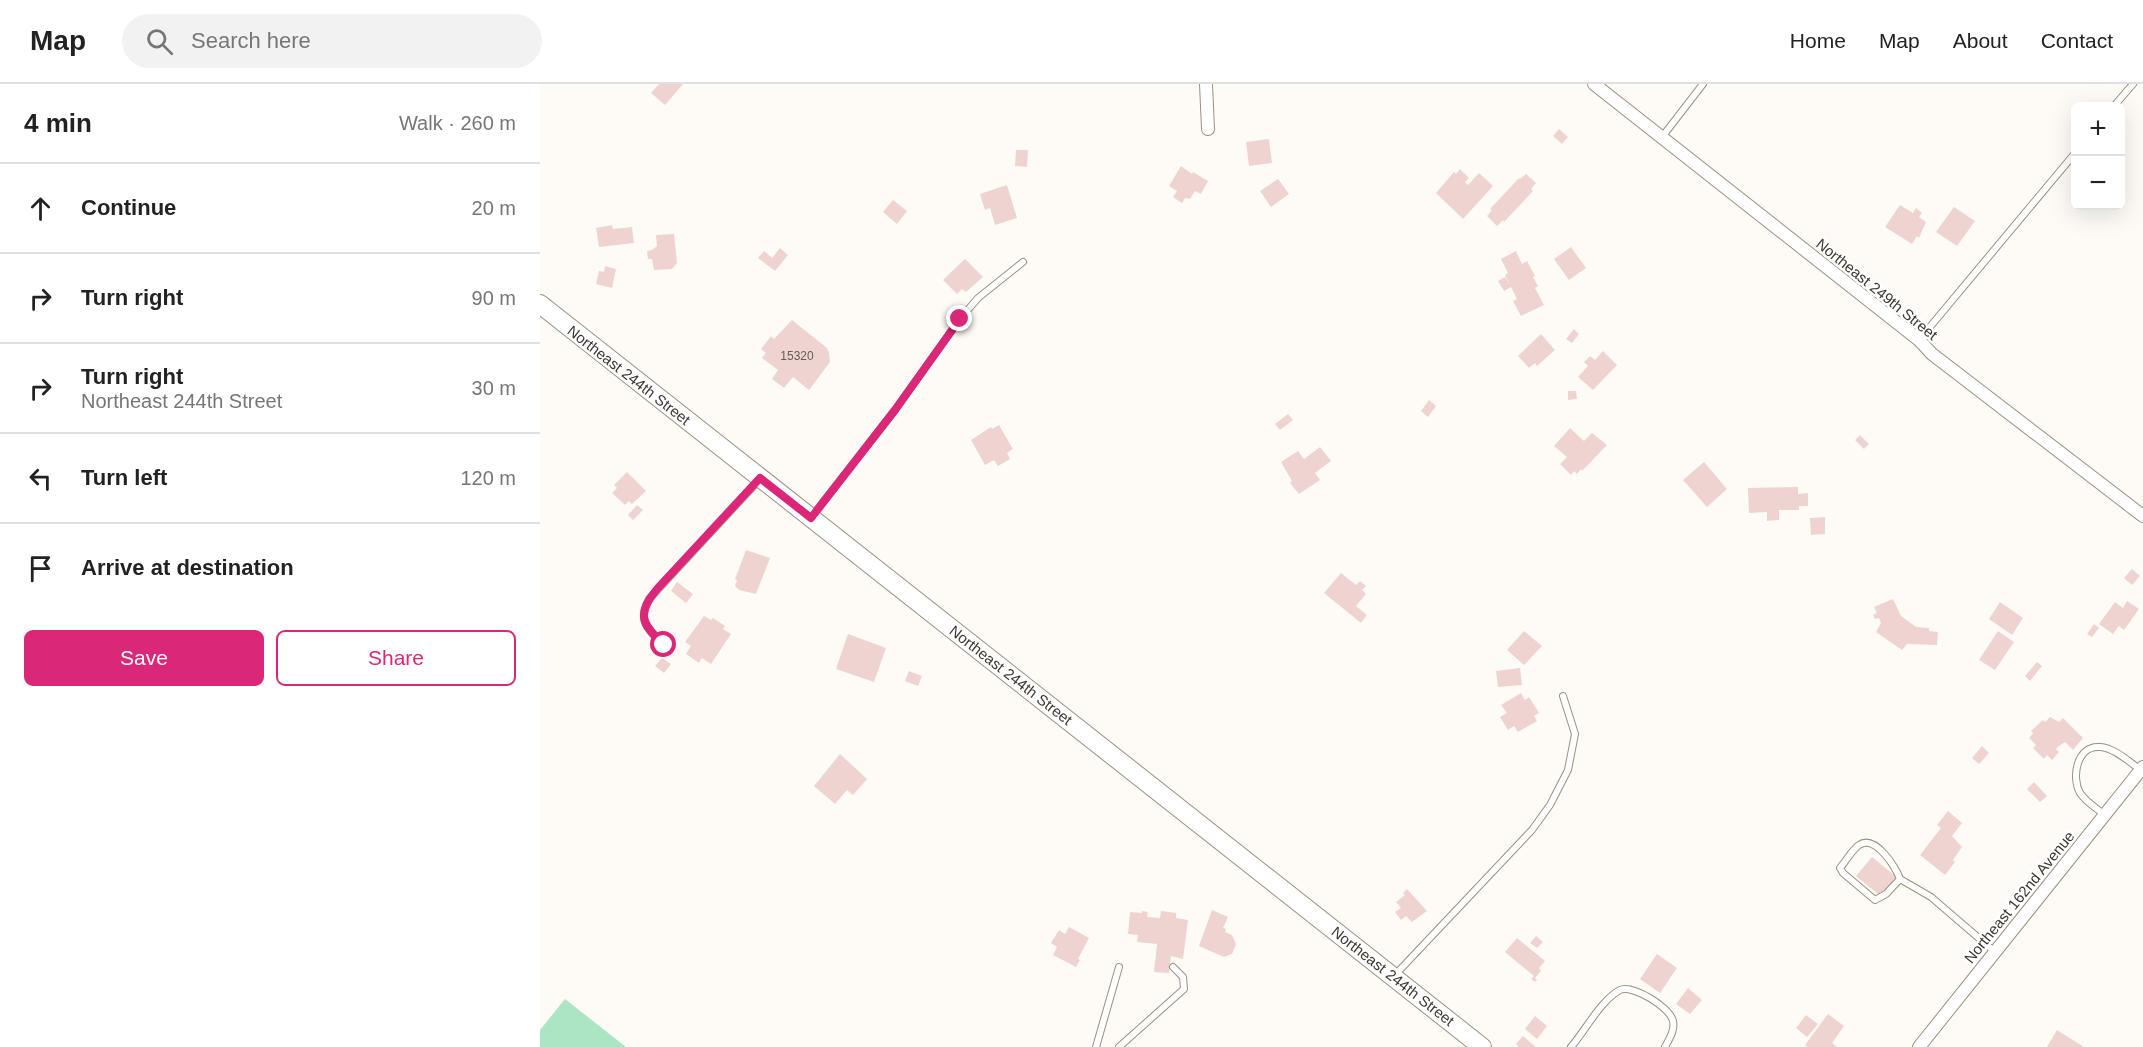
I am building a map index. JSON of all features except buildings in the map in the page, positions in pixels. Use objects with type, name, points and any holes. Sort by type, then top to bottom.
[{"type":"street","points":[[1206,84],[1208,129]]},
{"type":"street","name":"Northeast 249th Street","points":[[1594,84],[1919,340],[1932,354],[2143,516]]},
{"type":"street","name":"Northeast 244th Street","points":[[540,304],[1482,1047]]},
{"type":"street","name":"Northeast 162nd Avenue","points":[[1918,1047],[2142,768]]},
{"type":"lane","points":[[1662,138],[1703,84]]},
{"type":"lane","points":[[2117,102],[2133,84]]},
{"type":"lane","points":[[1919,340],[2073,156]]},
{"type":"lane","points":[[811,518],[901,401],[960,319],[978,298],[1023,262]]},
{"type":"lane","points":[[664,645],[647,629],[643,616],[649,599],[760,478]]},
{"type":"lane","points":[[1393,976],[1532,830],[1550,805],[1568,770],[1575,734],[1563,696]]},
{"type":"lane","points":[[2105,814],[2085,799],[2079,791],[2076,777],[2077,765],[2082,754],[2090,748],[2101,747],[2142,768]]},
{"type":"lane","points":[[1900,879],[1886,894],[1875,900],[1840,868],[1858,846],[1863,843],[1871,844],[1885,853],[1897,869],[1900,879],[1931,897],[1995,952]]},
{"type":"lane","points":[[1096,1047],[1119,967]]},
{"type":"lane","points":[[1119,1047],[1184,989],[1183,977],[1173,967]]},
{"type":"lane","points":[[1571,1047],[1610,996],[1629,988],[1661,1006],[1670,1015],[1673,1030],[1665,1047]]},
{"type":"green space","points":[[565,999],[626,1047],[540,1047],[540,1030]]},
{"type":"route","points":[[664,645],[647,629],[643,616],[649,599],[658,588],[760,478],[811,518],[895,410],[960,319]]}]
